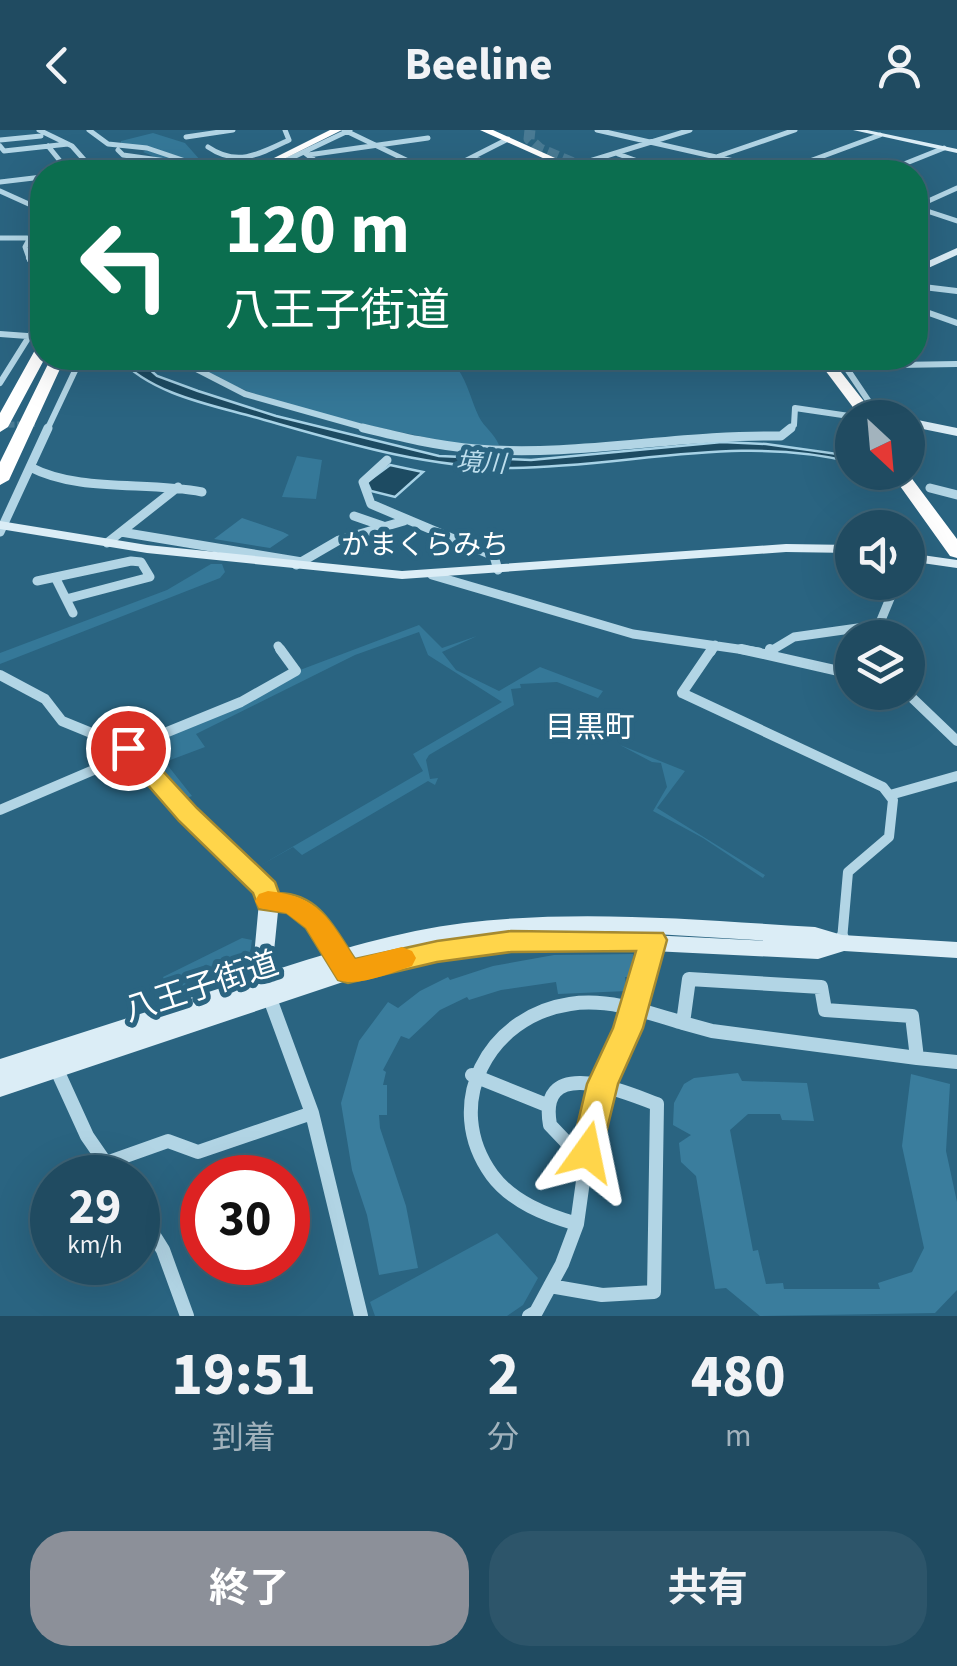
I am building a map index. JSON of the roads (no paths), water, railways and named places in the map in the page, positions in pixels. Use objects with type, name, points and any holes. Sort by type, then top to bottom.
[{"type":"highway","points":[[261,160],[322,130]]},
{"type":"highway","points":[[277,160],[345,130]]},
{"type":"highway","points":[[486,130],[509,134],[561,160]]},
{"type":"highway","points":[[509,134],[518,130]]},
{"type":"highway","points":[[0,427],[30,368]]},
{"type":"highway","points":[[0,480],[52,370]]},
{"type":"highway","points":[[817,370],[842,400]]},
{"type":"highway","points":[[832,370],[855,400]]},
{"type":"highway","points":[[918,490],[957,552]]},
{"type":"highway","points":[[920,490],[957,533]]},
{"type":"street","points":[[88,130],[108,144],[146,148],[178,160]]},
{"type":"street","points":[[186,137],[233,130]]},
{"type":"street","points":[[244,160],[289,140],[284,130]]},
{"type":"street","points":[[295,160],[345,130],[406,160]]},
{"type":"street","points":[[306,154],[428,138],[411,130]]},
{"type":"street","points":[[596,130],[734,160]]},
{"type":"street","points":[[613,133],[624,130]]},
{"type":"street","points":[[600,160],[690,130]]},
{"type":"street","points":[[718,156],[795,130]]},
{"type":"street","points":[[857,130],[957,151]]},
{"type":"street","points":[[69,144],[4,151],[0,143],[39,132],[69,144],[87,160]]},
{"type":"street","points":[[470,160],[509,134]]},
{"type":"street","points":[[813,160],[880,135]]},
{"type":"street","points":[[914,160],[957,143]]},
{"type":"street","points":[[48,146],[59,160]]},
{"type":"street","points":[[208,147],[222,159],[232,160]]},
{"type":"street","points":[[118,150],[124,155],[139,154],[157,160]]},
{"type":"street","points":[[306,154],[314,160]]},
{"type":"street","points":[[618,154],[635,160]]},
{"type":"street","points":[[474,158],[479,160]]},
{"type":"street","points":[[0,182],[30,178]]},
{"type":"street","points":[[928,201],[957,188]]},
{"type":"street","points":[[0,191],[30,207]]},
{"type":"street","points":[[928,211],[957,221]]},
{"type":"street","points":[[30,233],[26,254],[30,260]]},
{"type":"street","points":[[0,238],[27,238]]},
{"type":"street","points":[[929,264],[957,251]]},
{"type":"street","points":[[928,288],[957,291]]},
{"type":"street","points":[[928,313],[957,323]]},
{"type":"street","points":[[0,334],[29,336],[0,383]]},
{"type":"street","points":[[928,365],[957,364]]},
{"type":"street","points":[[1,528],[75,370]]},
{"type":"street","points":[[195,370],[226,388],[260,400],[460,448],[562,447],[710,434],[781,436],[794,425],[796,408],[835,414]]},
{"type":"street","points":[[845,370],[866,400]]},
{"type":"street","points":[[35,424],[48,424]]},
{"type":"street","points":[[925,425],[957,432]]},
{"type":"street","points":[[387,460],[363,482],[371,504],[494,556],[498,570]]},
{"type":"street","points":[[30,467],[55,480],[178,487],[202,492]]},
{"type":"street","points":[[925,484],[957,495]]},
{"type":"street","points":[[101,566],[105,543],[178,487]]},
{"type":"street","points":[[354,516],[384,526]]},
{"type":"street","points":[[121,532],[299,564],[338,540],[405,520]]},
{"type":"street","name":"かまくらみち","points":[[1,528],[368,574],[432,575],[786,548],[835,549]]},
{"type":"street","points":[[925,559],[957,564]]},
{"type":"street","points":[[36,581],[101,566],[141,562],[150,577],[66,599]]},
{"type":"street","points":[[432,575],[634,634],[769,653],[835,670]]},
{"type":"street","points":[[56,576],[73,613]]},
{"type":"street","points":[[769,653],[770,648],[794,636],[879,624],[889,600]]},
{"type":"street","points":[[714,645],[682,693],[824,757],[883,786],[890,795],[894,818],[889,837],[848,872],[842,943]]},
{"type":"street","points":[[0,810],[241,702],[296,671],[278,646]]},
{"type":"street","points":[[0,675],[45,699],[62,721],[141,760],[188,814],[265,889],[268,902],[261,974],[312,1113],[360,1316]]},
{"type":"street","points":[[925,710],[957,741]]},
{"type":"street","points":[[890,795],[957,776]]},
{"type":"street","points":[[268,902],[293,903],[316,920],[344,964]]},
{"type":"street","name":"八王子街道","points":[[0,1069],[463,931],[568,923],[815,935],[842,943],[957,950]]},
{"type":"street","points":[[529,1316],[550,1286],[577,1224],[602,1084],[634,1010],[654,940]]},
{"type":"street","name":"八王子街道","points":[[344,964],[511,942],[654,940],[818,951],[842,943]]},
{"type":"street","points":[[683,1024],[689,978],[821,987],[825,1010],[912,1016],[918,1058]]},
{"type":"street","name":"八王子街道","points":[[0,1086],[266,990]]},
{"type":"street","points":[[577,1224],[546,1215],[494,1177],[472,1137],[468,1096],[472,1075],[506,1030],[538,1013],[588,1003],[634,1010],[683,1024],[848,1052],[957,1062]]},
{"type":"street","points":[[56,1068],[101,1155]]},
{"type":"street","points":[[472,1075],[549,1106]]},
{"type":"street","points":[[550,1286],[584,1296],[620,1298],[654,1292],[657,1104],[590,1080],[558,1089],[549,1106],[548,1124],[571,1148],[587,1152]]},
{"type":"street","points":[[129,1155],[168,1141],[198,1152],[312,1113]]},
{"type":"street","points":[[160,1245],[186,1316]]},
{"type":"water","name":"境川","points":[[132,370],[150,370],[157,376],[276,416],[439,456],[531,460],[722,442],[835,454],[835,459],[725,451],[556,466],[480,467],[350,444],[164,389]]},
{"type":"water","points":[[390,465],[423,472],[395,497],[371,491],[367,482]]},
{"type":"tunnel","points":[[530,130],[529,139],[540,149],[566,160]]},
{"type":"tunnel","points":[[0,425],[35,424]]},
{"type":"district","name":"目黒町","points":[[590,727]]}]
